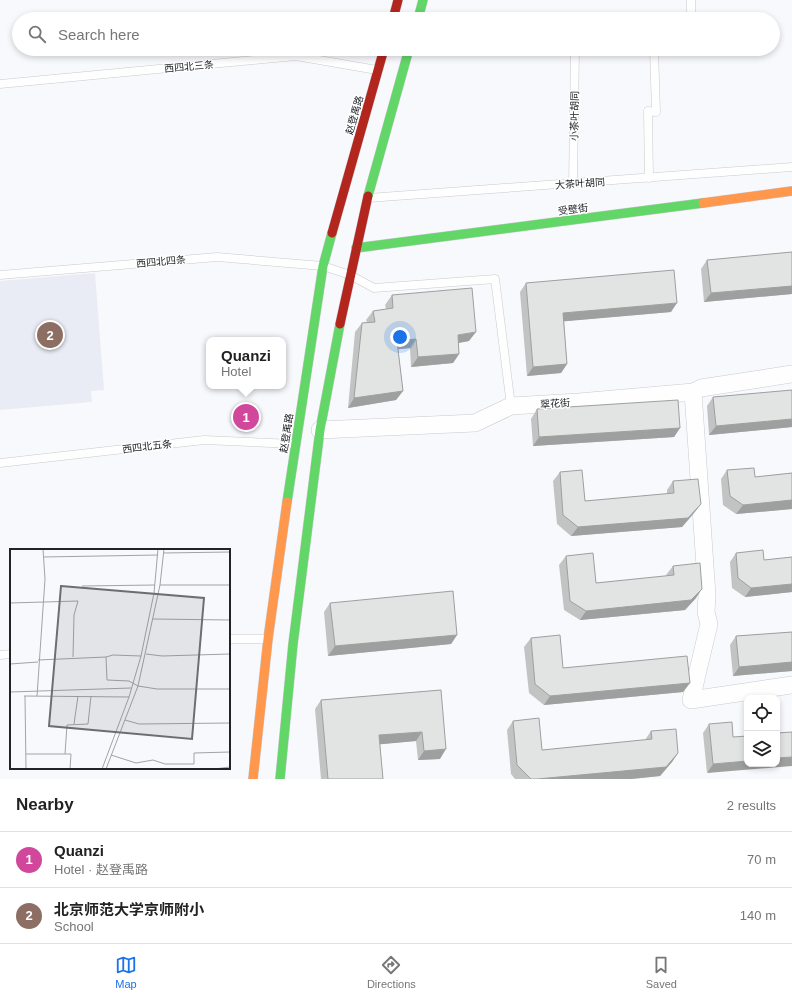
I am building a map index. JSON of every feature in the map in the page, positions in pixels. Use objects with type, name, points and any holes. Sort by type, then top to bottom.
[{"type":"main road","points":[[395,12],[398,0]]},
{"type":"main road","points":[[420,12],[423,0]]},
{"type":"main road","name":"赵登禹路","points":[[253,779],[268,639],[295,444],[323,266],[382,56]]},
{"type":"main road","points":[[280,779],[293,644],[320,430],[367,198],[407,56]]},
{"type":"main road","name":"受壁街","points":[[356,248],[792,192]]},
{"type":"street","name":"翠花街","points":[[320,430],[475,423],[511,406],[579,402],[693,392],[700,388],[792,374]]},
{"type":"street","points":[[693,392],[707,595],[706,612],[709,624],[691,700],[792,685]]},
{"type":"lane","points":[[691,0],[691,12]]},
{"type":"lane","name":"西四北三条","points":[[0,84],[296,56],[378,70]]},
{"type":"lane","name":"小茶叶胡同","points":[[573,184],[576,56]]},
{"type":"lane","points":[[649,178],[648,111],[656,112],[654,56]]},
{"type":"lane","name":"大茶叶胡同","points":[[367,198],[792,167]]},
{"type":"lane","name":"西四北四条","points":[[0,275],[217,256],[323,266],[350,276],[374,288],[495,279],[511,406]]},
{"type":"lane","name":"西四北五条","points":[[0,463],[204,440],[295,444]]},
{"type":"lane","points":[[230,639],[268,639]]},
{"type":"lane","points":[[0,655],[10,654]]},
{"type":"shaded area","points":[[95,273],[104,390],[91,391],[92,402],[0,410],[0,281]]},
{"type":"building","points":[[792,252],[792,286],[711,293],[707,260]]},
{"type":"building","points":[[674,270],[677,303],[563,313],[567,364],[533,367],[526,283]]},
{"type":"building","points":[[472,288],[476,332],[458,335],[459,354],[418,357],[416,339],[397,341],[403,391],[354,398],[362,323],[375,322],[373,311],[393,308],[392,295]]},
{"type":"building","points":[[792,390],[792,419],[716,426],[713,397]]},
{"type":"building","points":[[678,400],[680,428],[539,437],[537,409]]},
{"type":"building","points":[[754,468],[755,477],[792,473],[792,500],[743,505],[730,496],[727,470]]},
{"type":"building","points":[[582,470],[585,501],[674,493],[673,481],[698,479],[701,504],[688,518],[578,527],[563,515],[560,472]]},
{"type":"building","points":[[763,550],[764,560],[792,557],[792,584],[751,588],[738,578],[736,553]]},
{"type":"building","points":[[593,553],[596,583],[674,575],[673,566],[700,563],[702,589],[691,600],[586,611],[570,601],[566,556]]},
{"type":"building","points":[[453,591],[457,635],[335,646],[330,603]]},
{"type":"building","points":[[792,632],[792,662],[739,667],[736,636]]},
{"type":"building","points":[[560,635],[563,668],[687,656],[690,683],[550,696],[535,684],[531,638]]},
{"type":"building","points":[[441,690],[446,749],[424,751],[422,732],[379,735],[383,779],[328,779],[321,700]]},
{"type":"building","points":[[539,718],[542,750],[652,739],[651,731],[676,729],[678,753],[666,767],[531,779],[517,765],[513,721]]},
{"type":"building","points":[[732,722],[733,737],[744,736],[744,761],[713,764],[709,724]]},
{"type":"building","points":[[792,732],[792,757],[780,758],[780,733]]},
{"type":"traffic: fast","points":[[420,12],[423,0]]},
{"type":"traffic: fast","points":[[368,196],[407,56]]},
{"type":"traffic: fast","points":[[356,248],[703,203]]},
{"type":"traffic: fast","points":[[287,502],[323,266],[332,233]]},
{"type":"traffic: fast","points":[[280,779],[293,644],[320,430],[340,324]]},
{"type":"traffic: slow","points":[[703,203],[792,191]]},
{"type":"traffic: slow","points":[[253,779],[268,639],[287,502]]},
{"type":"traffic: jam","points":[[395,12],[398,0]]},
{"type":"traffic: jam","points":[[332,233],[382,56]]},
{"type":"traffic: jam","points":[[340,324],[368,196]]},
{"type":"place","name":"北京师范大学京师附小","points":[[50,335]]},
{"type":"place","name":"Quanzi","points":[[246,417]]}]
